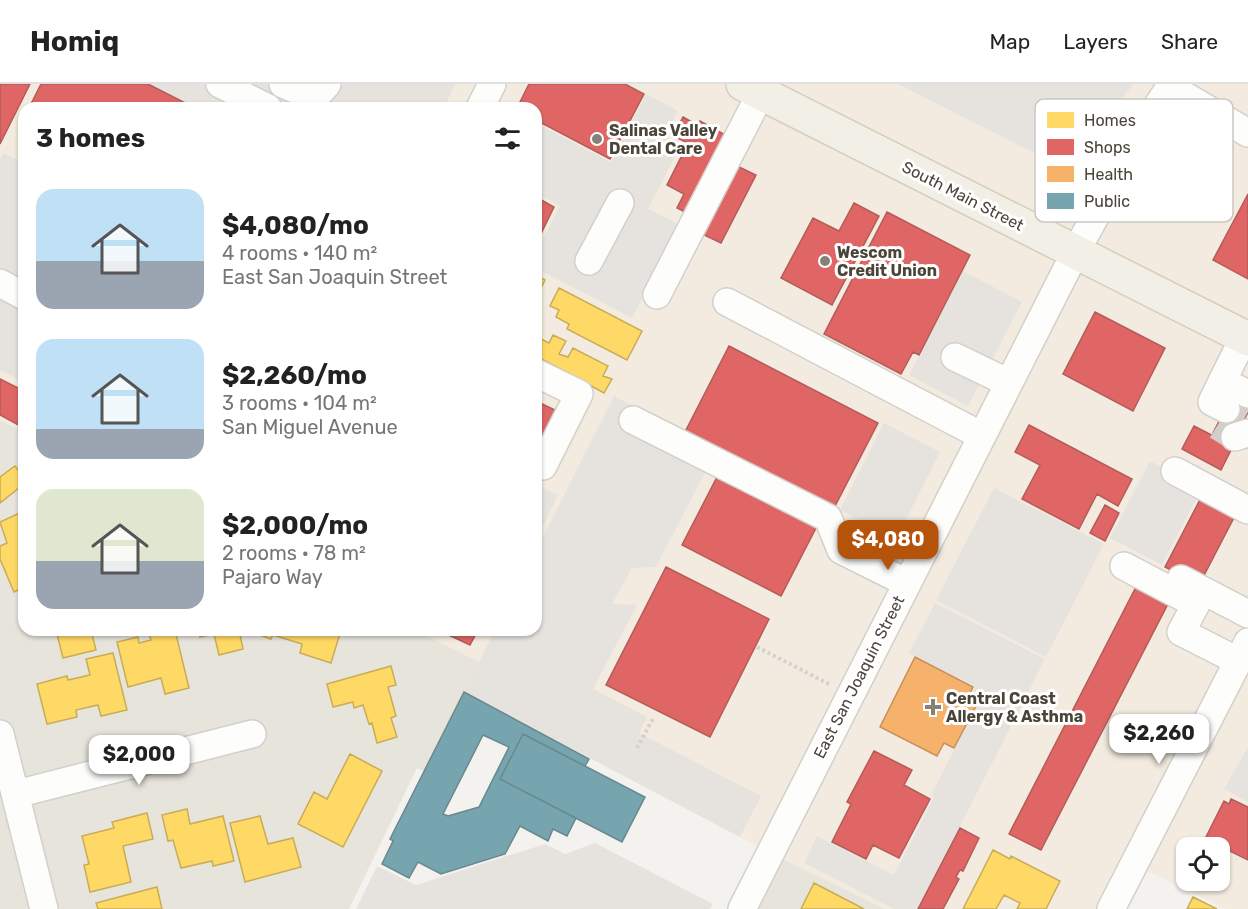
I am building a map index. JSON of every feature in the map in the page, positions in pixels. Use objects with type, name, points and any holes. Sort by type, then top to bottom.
[{"type":"main road","name":"South Main Street","points":[[752,88],[1246,338]]},
{"type":"street","points":[[220,84],[256,102]]},
{"type":"street","points":[[283,84],[308,95],[320,92],[327,84]]},
{"type":"street","points":[[483,102],[492,84]]},
{"type":"street","points":[[1171,85],[1193,99]]},
{"type":"street","name":"East San Joaquin Street","points":[[1162,99],[1171,85]]},
{"type":"street","points":[[657,295],[752,88]]},
{"type":"street","points":[[1233,124],[1248,133]]},
{"type":"street","points":[[589,261],[620,203]]},
{"type":"street","name":"East San Joaquin Street","points":[[742,909],[1092,222]]},
{"type":"street","points":[[0,283],[18,293]]},
{"type":"street","points":[[726,302],[982,436]]},
{"type":"street","points":[[1233,414],[1246,338]]},
{"type":"street","points":[[955,357],[1009,384]]},
{"type":"street","points":[[542,376],[579,394],[543,466]]},
{"type":"street","points":[[633,420],[828,518],[841,550],[907,583]]},
{"type":"street","points":[[1175,471],[1248,510]]},
{"type":"street","points":[[1111,909],[1244,651],[1181,632],[1196,604],[1128,560],[1248,614]]},
{"type":"street","points":[[0,734],[45,909]]},
{"type":"street","points":[[16,794],[252,734]]},
{"type":"path","points":[[757,648],[850,695]]},
{"type":"path","points":[[637,748],[654,717]]},
{"type":"shaded area","points":[[0,84],[1248,84],[1248,909],[1225,909],[1189,891],[1230,891],[1230,837],[1176,837],[1176,885],[1134,864],[1111,909],[885,909],[770,853],[464,692],[479,662],[428,636],[542,636],[542,102],[18,102],[18,429],[0,420]]},
{"type":"shaded area","points":[[148,84],[308,84],[300,101],[302,102],[183,102]]},
{"type":"shaded area","points":[[341,84],[455,84],[447,102],[332,102]]},
{"type":"shaded area","points":[[898,84],[1133,84],[1122,99],[1035,99],[1035,154]]},
{"type":"shaded area","points":[[646,94],[678,111],[665,136],[681,145],[648,209],[680,225],[632,318],[542,271],[542,241],[560,206],[542,196],[542,126],[611,162]]},
{"type":"shaded area","points":[[3,153],[18,160],[18,379],[0,370],[0,159]]},
{"type":"shaded area","points":[[963,271],[1022,302],[968,406],[909,375]]},
{"type":"shaded area","points":[[614,396],[717,450],[656,567],[632,568],[612,604],[637,605],[593,689],[647,717],[639,733],[761,796],[740,837],[464,692],[492,636],[542,636],[542,539]]},
{"type":"shaded area","points":[[0,420],[18,429],[18,636],[428,636],[479,662],[424,771],[417,768],[349,909],[0,909]]},
{"type":"shaded area","points":[[884,423],[940,452],[896,539],[840,510]]},
{"type":"shaded area","points":[[1150,461],[1202,488],[1162,565],[1110,538]]},
{"type":"shaded area","points":[[542,487],[558,495],[542,528]]},
{"type":"shaded area","points":[[994,488],[1104,544],[1046,657],[936,600]]},
{"type":"shaded area","points":[[935,603],[1045,659],[918,909],[894,909],[804,863],[817,836],[894,875],[934,797],[931,795],[977,705],[968,701],[975,687],[909,653]]},
{"type":"shaded area","points":[[1248,747],[1248,802],[1224,789]]},
{"type":"shaded area","points":[[595,843],[713,904],[710,909],[356,909],[377,866],[416,885],[545,844],[565,854]]},
{"type":"shaded area","points":[[770,853],[796,865],[885,909],[742,909]]},
{"type":"building: Homes","points":[[559,288],[642,331],[627,360],[567,329],[569,324],[556,317],[559,310],[550,306]]},
{"type":"building: Homes","points":[[553,335],[566,341],[559,354],[568,357],[573,348],[608,366],[603,376],[612,379],[604,393],[542,359],[542,340],[549,343]]},
{"type":"building: Homes","points":[[15,466],[18,470],[18,489],[0,503],[0,477]]},
{"type":"building: Homes","points":[[18,514],[18,590],[14,592],[0,559],[0,546],[7,543],[0,522]]},
{"type":"building: Homes","points":[[58,636],[92,636],[96,650],[63,658]]},
{"type":"building: Homes","points":[[150,636],[176,636],[189,688],[165,694],[161,678],[128,687],[117,642],[138,637],[139,643],[151,640]]},
{"type":"building: Homes","points":[[214,636],[240,636],[243,649],[219,655]]},
{"type":"building: Homes","points":[[276,636],[339,636],[331,663],[300,653],[302,644]]},
{"type":"building: Homes","points":[[113,653],[127,710],[101,716],[98,705],[76,710],[77,717],[47,724],[37,684],[67,676],[68,680],[90,675],[86,659]]},
{"type":"building: Homes","points":[[391,666],[396,685],[388,687],[396,716],[391,718],[397,737],[377,743],[372,723],[369,724],[363,705],[354,708],[353,702],[333,707],[327,684]]},
{"type":"building: Homes","points":[[350,754],[382,771],[343,847],[298,824],[314,792],[327,799]]},
{"type":"building: Homes","points":[[187,809],[190,824],[223,816],[234,861],[213,866],[212,861],[181,868],[173,840],[168,841],[162,815]]},
{"type":"building: Homes","points":[[147,813],[153,839],[123,846],[131,882],[90,892],[84,865],[89,864],[82,836],[114,828],[112,822]]},
{"type":"building: Homes","points":[[260,816],[268,844],[293,838],[301,867],[245,882],[230,823]]},
{"type":"building: Homes","points":[[993,850],[1010,859],[1011,856],[1060,881],[1046,909],[1017,909],[1020,903],[1004,895],[996,909],[963,909]]},
{"type":"building: Homes","points":[[814,883],[864,909],[801,909]]},
{"type":"building: Homes","points":[[157,887],[162,909],[98,909],[96,903]]},
{"type":"building: Homes","points":[[1193,897],[1217,909],[1187,909]]},
{"type":"building: Shops","points":[[0,84],[30,84],[21,102],[18,102],[18,108],[0,144]]},
{"type":"building: Shops","points":[[41,84],[148,84],[183,102],[32,102]]},
{"type":"building: Shops","name":"Salinas Valley Dental Care","points":[[529,84],[625,84],[644,94],[610,159],[542,123],[542,102],[520,102]]},
{"type":"building: Shops","points":[[683,117],[697,125],[700,121],[729,137],[689,214],[677,208],[684,194],[667,185],[688,143],[673,136]]},
{"type":"building: Shops","points":[[737,166],[756,175],[721,243],[702,234]]},
{"type":"building: Shops","points":[[1248,194],[1248,279],[1213,260]]},
{"type":"building: Shops","points":[[542,200],[554,207],[542,232]]},
{"type":"building: Shops","points":[[854,203],[879,216],[832,305],[781,278],[813,218],[839,231]]},
{"type":"building: Shops","points":[[887,212],[970,255],[919,355],[913,352],[901,374],[824,334]]},
{"type":"building: Shops","points":[[1095,312],[1165,348],[1133,411],[1063,374]]},
{"type":"building: Shops","points":[[729,346],[878,423],[834,508],[685,432]]},
{"type":"building: Shops","points":[[0,379],[18,388],[18,425],[0,415]]},
{"type":"building: Shops","points":[[1235,391],[1248,397],[1248,412],[1232,443],[1213,433]]},
{"type":"building: Shops","points":[[542,404],[555,410],[542,436]]},
{"type":"building: Shops","points":[[1029,425],[1132,479],[1118,506],[1097,494],[1079,529],[1022,499],[1040,465],[1015,452]]},
{"type":"building: Shops","points":[[1194,426],[1233,446],[1221,470],[1182,449]]},
{"type":"building: Shops","points":[[718,475],[817,526],[781,596],[682,545]]},
{"type":"building: Shops","points":[[1205,490],[1239,508],[1199,585],[1165,567]]},
{"type":"building: Shops","points":[[1105,505],[1119,513],[1105,541],[1090,533]]},
{"type":"building: Shops","points":[[666,567],[769,619],[710,737],[606,685]]},
{"type":"building: Shops","points":[[1138,583],[1170,600],[1041,850],[1009,834]]},
{"type":"building: Shops","points":[[451,636],[475,636],[470,645]]},
{"type":"building: Shops","points":[[874,751],[912,770],[904,785],[930,799],[899,858],[873,845],[866,859],[832,842],[851,804],[847,802]]},
{"type":"building: Shops","points":[[1231,799],[1248,807],[1248,860],[1230,851],[1230,837],[1206,837],[1224,801],[1229,804]]},
{"type":"building: Shops","points":[[960,828],[979,838],[963,871],[960,870],[956,877],[959,879],[943,909],[918,909]]},
{"type":"building: Health","points":[[915,657],[973,687],[966,701],[976,706],[954,748],[944,743],[937,756],[880,727]]},
{"type":"building: Public","points":[[464,692],[589,759],[585,766],[523,734],[500,779],[576,818],[567,836],[553,829],[548,841],[520,826],[505,854],[441,874],[418,862],[409,878],[382,864],[393,841],[390,839]],"holes":[[[483,735],[509,747],[479,807],[448,816],[443,814]]]},
{"type":"building: Public","points":[[523,734],[645,797],[622,842],[500,779]]},
{"type":"tunnel","points":[[1226,409],[1244,419]]},
{"type":"tunnel","points":[[1217,426],[1235,437]]},
{"type":"place","name":"Salinas Valley Dental Care","points":[[597,139]]},
{"type":"place","name":"Wescom Credit Union","points":[[825,261]]},
{"type":"place","name":"Central Coast Allergy & Asthma","points":[[933,707]]}]
